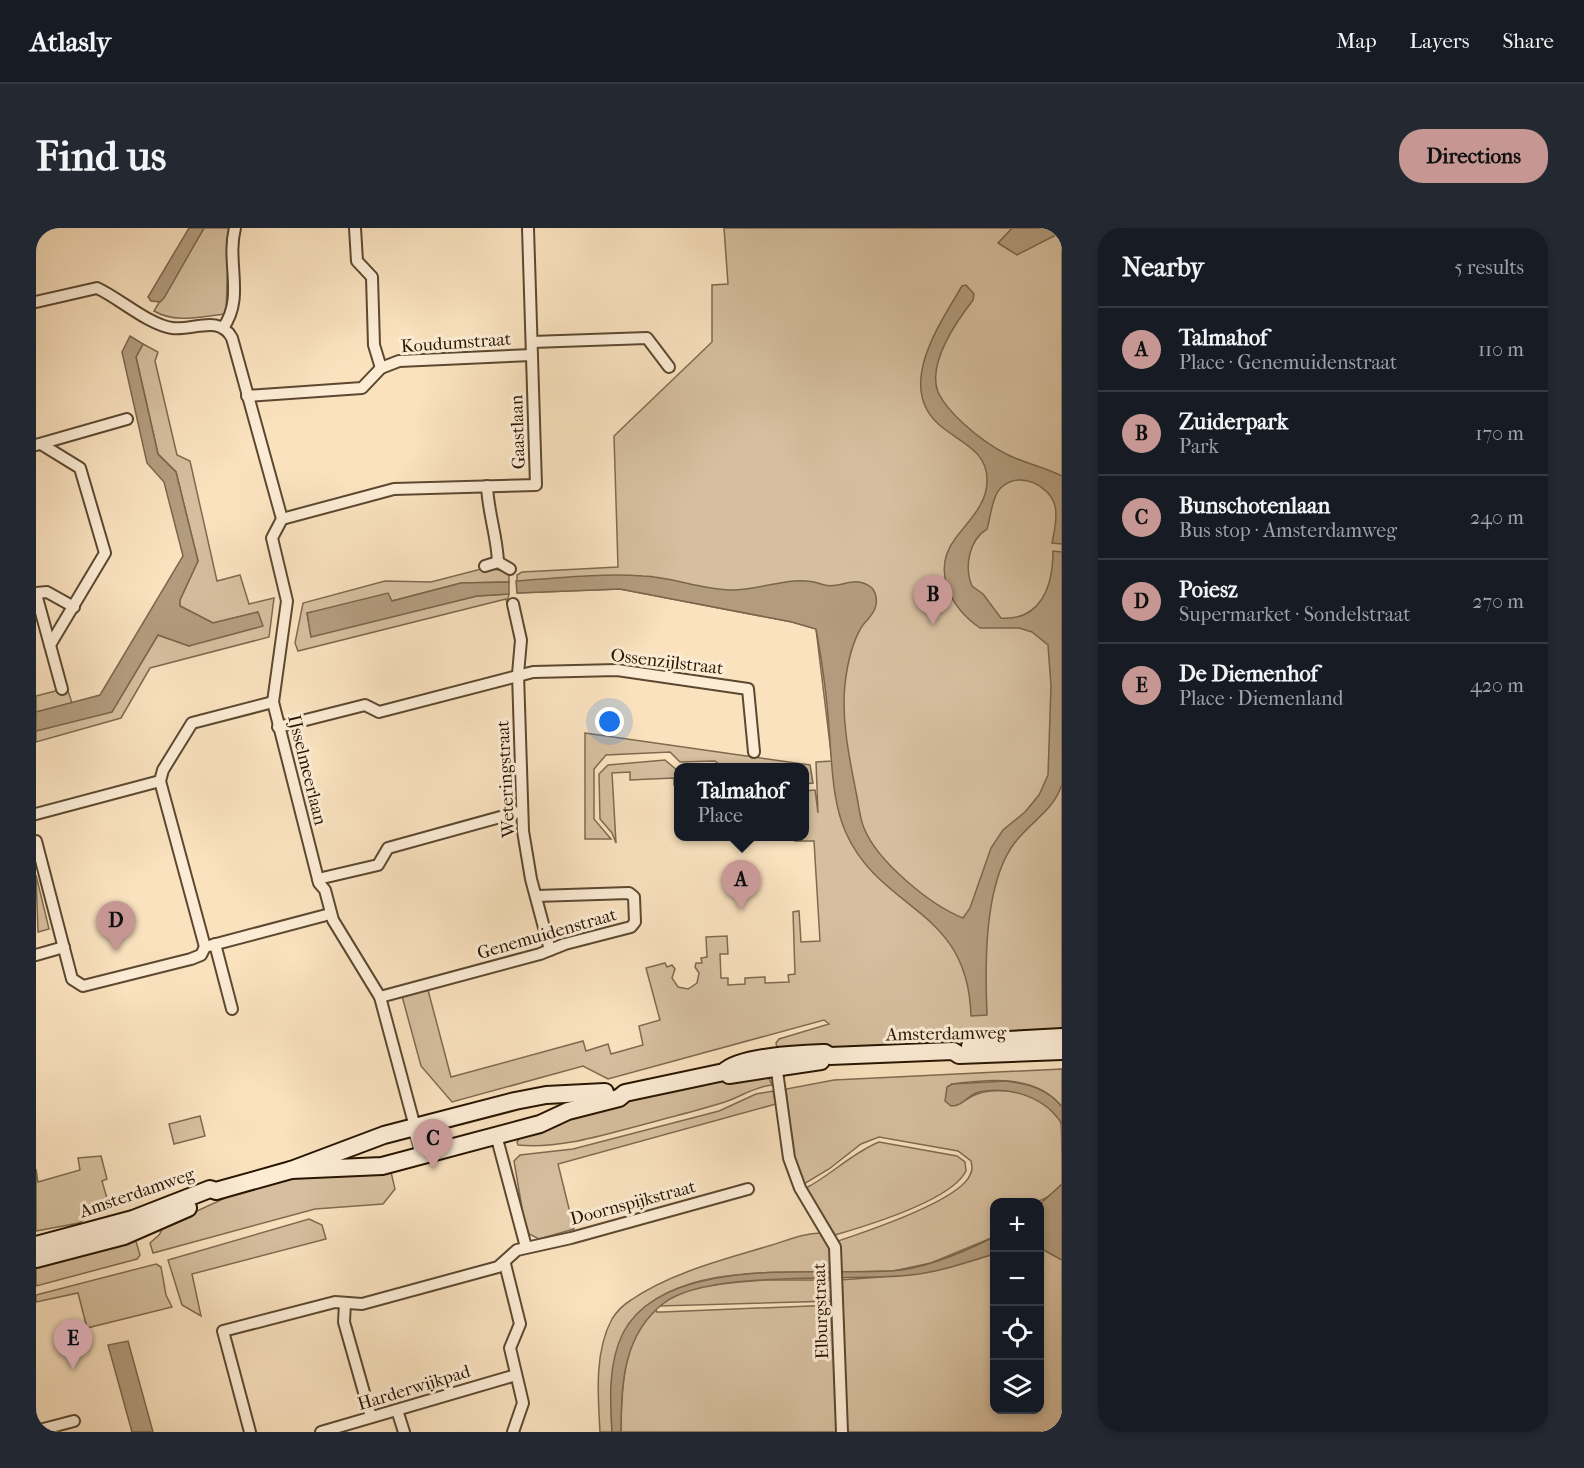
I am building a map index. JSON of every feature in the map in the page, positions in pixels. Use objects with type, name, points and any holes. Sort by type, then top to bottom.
[{"type":"main road","points":[[953,1051],[958,1047],[1001,1041],[1062,1037]]},
{"type":"main road","name":"Amsterdamweg","points":[[291,1170],[382,1166],[540,1124],[568,1111],[619,1098],[625,1094],[724,1072],[730,1076],[776,1063],[825,1060],[830,1056],[953,1051],[959,1055],[1062,1051]]},
{"type":"main road","name":"Amsterdamweg","points":[[36,1245],[145,1215],[210,1189],[216,1191],[291,1170],[302,1164],[342,1153],[365,1142],[488,1108],[546,1095],[592,1094],[618,1090],[625,1094]]},
{"type":"main road","points":[[488,1108],[496,1136]]},
{"type":"main road","name":"Amsterdamweg","points":[[36,1260],[149,1227],[212,1197],[216,1191]]},
{"type":"street","points":[[223,328],[234,306],[231,242],[235,228]]},
{"type":"street","points":[[355,228],[357,261],[372,277],[374,345],[381,368]]},
{"type":"street","name":"Gaastlaan","points":[[282,519],[394,489],[536,485],[528,228]]},
{"type":"street","points":[[36,302],[97,288],[165,326],[179,328],[214,324],[223,328],[232,338],[282,519]]},
{"type":"street","points":[[532,342],[647,338],[669,367]]},
{"type":"street","name":"Koudumstraat","points":[[247,396],[362,388],[381,368],[399,361],[532,355]]},
{"type":"street","points":[[38,445],[127,419]]},
{"type":"street","points":[[38,445],[80,468],[105,553],[50,645]]},
{"type":"street","points":[[487,486],[489,506],[498,542],[498,562]]},
{"type":"street","name":"IJsselmeerlaan","points":[[282,519],[272,538],[287,601],[273,702],[278,727],[318,879],[326,890],[330,914],[380,997],[415,1127]]},
{"type":"street","points":[[485,566],[498,562],[510,569]]},
{"type":"street","points":[[62,688],[36,593],[47,592],[74,607]]},
{"type":"street","name":"Weteringstraat","points":[[513,604],[521,640],[518,674],[523,831],[550,950]]},
{"type":"street","name":"Ossenzijlstraat","points":[[518,674],[617,670],[748,689],[754,752]]},
{"type":"street","points":[[278,727],[365,705],[379,711],[518,674]]},
{"type":"street","points":[[232,1009],[160,781],[163,770],[192,723],[273,702]]},
{"type":"street","points":[[36,814],[160,781]]},
{"type":"street","points":[[318,879],[378,865],[388,848],[522,811]]},
{"type":"street","points":[[36,841],[74,982],[88,986],[197,957],[210,945],[330,914]]},
{"type":"street","name":"Genemuidenstraat","points":[[380,997],[631,927],[635,922],[634,897],[629,893],[536,896]]},
{"type":"street","points":[[36,955],[64,947]]},
{"type":"street","name":"Elburgstraat","points":[[776,1063],[786,1149],[800,1188],[832,1240],[836,1276],[842,1432]]},
{"type":"street","points":[[415,1127],[423,1155]]},
{"type":"street","points":[[250,1432],[220,1330],[328,1304],[362,1304],[505,1264],[517,1250],[526,1247],[496,1136]]},
{"type":"street","name":"Doornspijkstraat","points":[[526,1247],[571,1238],[748,1190]]},
{"type":"street","points":[[505,1264],[520,1324],[510,1348],[523,1403],[513,1432]]},
{"type":"street","points":[[345,1303],[344,1322],[371,1417]]},
{"type":"street","name":"Harderwijkpad","points":[[321,1432],[516,1375]]},
{"type":"street","points":[[398,1410],[404,1432]]},
{"type":"street","points":[[36,1431],[74,1421]]},
{"type":"shaded area","points":[[189,228],[204,228],[164,298],[160,302],[151,301],[148,297]]},
{"type":"shaded area","points":[[204,228],[229,228],[226,314],[180,318],[154,311]]},
{"type":"shaded area","points":[[724,228],[1062,228],[1062,1034],[778,1053],[776,1043],[779,1039],[829,1024],[824,1020],[608,1079],[583,1066],[452,1102],[421,1066],[402,996],[428,990],[451,1077],[583,1041],[586,1051],[608,1044],[611,1054],[643,1045],[639,1026],[660,1020],[646,968],[665,963],[667,967],[672,965],[675,969],[672,978],[678,987],[688,989],[697,983],[699,973],[695,967],[696,963],[702,963],[701,958],[707,957],[706,937],[727,936],[728,954],[720,954],[721,978],[728,978],[728,985],[745,984],[745,978],[765,977],[765,983],[789,982],[788,975],[795,974],[793,912],[799,911],[801,942],[820,941],[814,841],[809,841],[809,791],[815,790],[818,813],[816,762],[832,761],[816,629],[792,622],[620,589],[517,593],[517,575],[522,572],[618,567],[614,436],[712,342],[712,285],[728,284]]},
{"type":"shaded area","points":[[1012,228],[1062,228],[1062,232],[1017,255],[998,243]]},
{"type":"shaded area","points":[[966,285],[974,294],[973,300],[952,331],[940,356],[936,368],[938,392],[957,417],[974,433],[1000,451],[1062,476],[1062,544],[1052,543],[1056,515],[1052,499],[1047,492],[1034,483],[1018,480],[1003,486],[996,494],[987,529],[972,547],[968,563],[972,586],[983,594],[1001,618],[1015,617],[1026,614],[1042,599],[1050,577],[1053,551],[1062,552],[1062,784],[1053,802],[1017,840],[1002,865],[991,906],[988,929],[987,1015],[971,1016],[966,980],[955,953],[940,931],[880,880],[862,859],[841,821],[835,795],[826,692],[816,629],[792,622],[620,589],[517,593],[516,581],[627,575],[654,577],[732,590],[799,581],[810,581],[828,586],[859,582],[872,588],[876,596],[876,605],[874,612],[861,628],[853,648],[847,670],[844,698],[847,741],[862,821],[871,841],[892,868],[935,903],[963,918],[970,908],[991,848],[1003,830],[1025,812],[1039,795],[1048,775],[1051,686],[1048,645],[1032,632],[1019,628],[980,628],[960,610],[948,588],[945,576],[948,551],[984,498],[986,471],[979,455],[943,428],[929,413],[922,395],[921,377],[925,357],[942,319],[962,286]]},
{"type":"shaded area","points":[[130,336],[143,344],[136,357],[158,454],[176,472],[198,561],[180,600],[180,606],[213,623],[258,612],[263,626],[189,646],[158,635],[112,712],[36,731],[36,712],[100,695],[183,556],[164,482],[147,463],[122,352]]},
{"type":"shaded area","points":[[143,344],[158,352],[155,361],[177,455],[190,461],[217,581],[240,575],[249,604],[274,598],[269,637],[150,668],[121,718],[36,742],[36,731],[112,711],[158,635],[189,646],[258,612],[213,623],[180,606],[180,600],[198,561],[176,472],[158,454],[136,357]]},
{"type":"shaded area","points":[[485,568],[505,571],[509,576],[509,582],[461,583],[392,601],[307,613],[311,636],[477,596],[509,594],[507,603],[506,599],[298,651],[295,643],[303,603],[385,581],[431,582]]},
{"type":"shaded area","points":[[509,582],[509,594],[477,596],[311,637],[307,613],[388,593],[392,601],[461,583]]},
{"type":"shaded area","points":[[67,688],[72,703],[36,712],[36,696]]},
{"type":"shaded area","points":[[585,733],[796,763],[680,762],[670,752],[606,755],[594,769],[594,819],[611,839],[585,839]]},
{"type":"shaded area","points":[[665,760],[674,768],[674,778],[630,780],[630,772],[612,773],[616,843],[612,833],[600,819],[599,774],[608,765]]},
{"type":"shaded area","points":[[809,765],[810,765],[813,783],[809,783]]},
{"type":"shaded area","points":[[36,875],[49,929],[38,932]]},
{"type":"shaded area","points":[[1062,1069],[1062,1107],[1052,1096],[1026,1084],[996,1080],[952,1084],[966,1100],[990,1091],[1019,1092],[1045,1103],[1055,1112],[1061,1123],[1062,1184],[1044,1199],[990,1198],[990,1239],[931,1263],[893,1271],[839,1272],[841,1254],[838,1241],[931,1205],[962,1185],[972,1170],[971,1161],[958,1151],[879,1137],[861,1144],[829,1169],[804,1184],[794,1159],[786,1089],[834,1080]]},
{"type":"shaded area","points":[[768,1076],[772,1085],[716,1105],[616,1132],[551,1145],[518,1145],[517,1142],[522,1135],[586,1110],[727,1079]]},
{"type":"shaded area","points":[[1006,1081],[1030,1086],[1050,1096],[1062,1107],[1062,1124],[1037,1100],[1015,1092],[979,1092],[955,1106],[945,1101],[947,1087],[952,1084]]},
{"type":"shaded area","points":[[773,1091],[776,1104],[558,1164],[574,1229],[539,1239],[529,1234],[524,1220],[514,1161],[520,1155],[573,1149],[719,1111],[756,1094]]},
{"type":"shaded area","points":[[200,1116],[205,1136],[174,1144],[169,1124]]},
{"type":"shaded area","points":[[879,1142],[957,1156],[965,1162],[966,1171],[957,1182],[926,1202],[886,1219],[835,1235],[806,1188]]},
{"type":"shaded area","points":[[101,1156],[107,1179],[102,1181],[108,1202],[79,1223],[36,1231],[36,1169],[38,1182],[80,1170],[78,1158]]},
{"type":"shaded area","points":[[391,1172],[395,1189],[383,1204],[315,1209],[153,1253],[150,1243],[159,1235],[164,1226],[236,1193],[288,1178]]},
{"type":"shaded area","points":[[1062,1184],[1062,1260],[1044,1250],[1044,1200]]},
{"type":"shaded area","points":[[309,1219],[322,1225],[326,1239],[192,1274],[201,1316],[182,1305],[168,1260]]},
{"type":"shaded area","points":[[821,1233],[830,1251],[832,1272],[753,1273],[725,1276],[672,1291],[650,1303],[631,1323],[620,1355],[612,1386],[612,1432],[600,1432],[598,1374],[602,1346],[612,1319],[623,1306],[647,1290],[700,1267],[796,1237]]},
{"type":"shaded area","points":[[135,1238],[140,1255],[137,1259],[36,1286],[36,1264]]},
{"type":"shaded area","points":[[990,1239],[990,1255],[922,1274],[746,1281],[713,1285],[685,1292],[664,1303],[650,1316],[632,1345],[624,1379],[621,1432],[612,1432],[612,1369],[623,1333],[643,1308],[672,1291],[707,1280],[745,1274],[904,1270],[944,1259]]},
{"type":"shaded area","points":[[1044,1250],[1062,1260],[1062,1432],[845,1432],[839,1280],[918,1272],[990,1255],[990,1414],[1044,1414]]},
{"type":"shaded area","points":[[156,1264],[161,1267],[166,1295],[172,1307],[87,1328],[78,1293],[36,1302],[36,1295]]},
{"type":"shaded area","points":[[764,1280],[832,1280],[834,1301],[660,1306],[670,1298],[695,1288]]},
{"type":"shaded area","points":[[834,1305],[839,1432],[621,1432],[623,1383],[630,1351],[636,1336],[656,1310],[662,1312]]},
{"type":"shaded area","points":[[128,1341],[153,1432],[132,1432],[108,1345]]},
{"type":"place","name":"Zuiderpark","points":[[933,625]]},
{"type":"place","name":"Talmahof","points":[[741,910]]},
{"type":"place","name":"Poiesz","points":[[116,951]]},
{"type":"place","name":"Bunschotenlaan","points":[[433,1169]]},
{"type":"place","name":"De Diemenhof","points":[[73,1369]]}]
